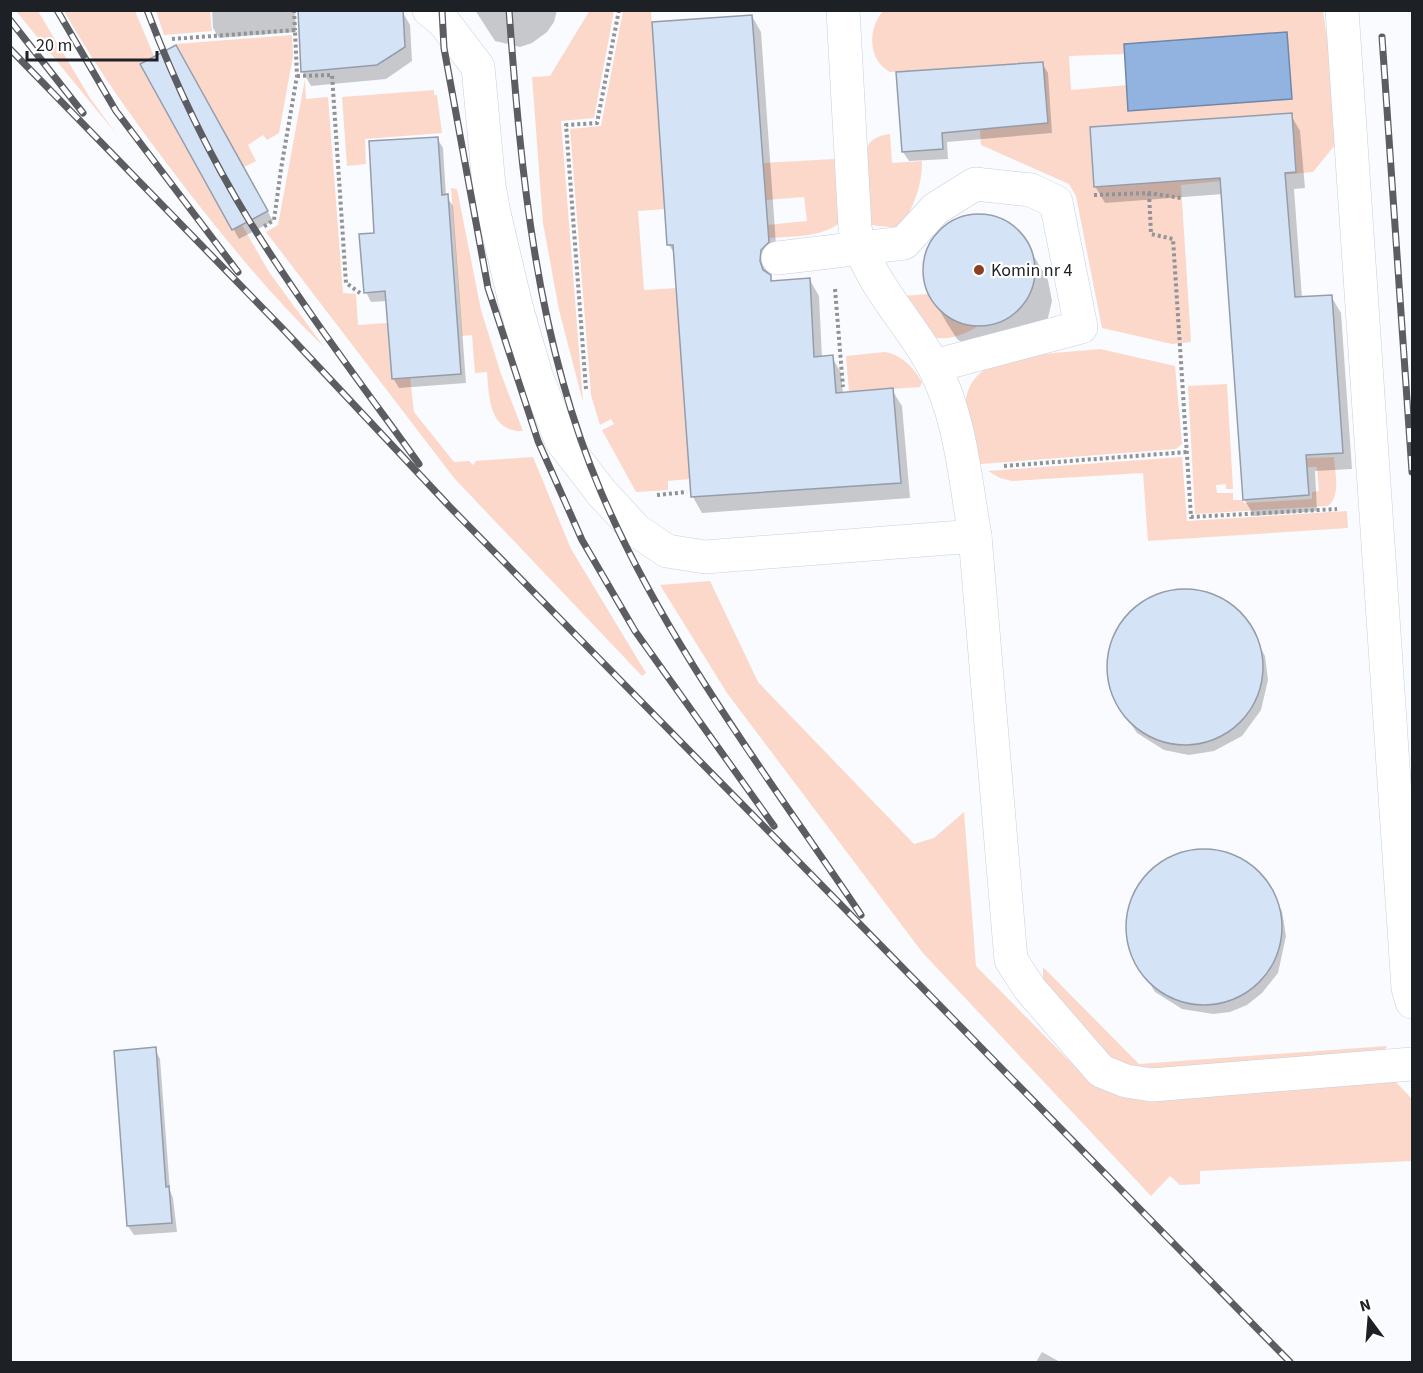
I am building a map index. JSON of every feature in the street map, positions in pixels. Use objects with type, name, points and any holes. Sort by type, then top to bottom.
[{"type":"lane","points":[[429,10],[443,21],[478,67],[489,186],[494,213],[530,355],[561,440],[601,492],[636,530],[667,551],[705,557],[975,536]]},
{"type":"lane","points":[[843,10],[855,228],[846,248]]},
{"type":"lane","points":[[1341,10],[1408,988],[1413,1002]]},
{"type":"lane","points":[[778,258],[846,248],[904,243],[935,209],[975,184],[1031,190],[1056,202],[1081,327],[934,366]]},
{"type":"lane","points":[[846,248],[889,299],[934,366],[949,402],[975,536],[1011,960],[1030,989],[1101,1071],[1126,1081],[1152,1085],[1413,1064]]},
{"type":"path","points":[[264,227],[274,220],[297,76],[294,10]]},
{"type":"path","points":[[586,391],[566,125],[597,123],[619,10]]},
{"type":"path","points":[[172,39],[295,30]]},
{"type":"path","points":[[297,76],[332,75],[346,283],[360,293]]},
{"type":"path","points":[[1086,195],[1149,194],[1181,198]]},
{"type":"path","points":[[1149,194],[1151,234],[1173,239],[1191,517],[1341,508]]},
{"type":"path","points":[[843,387],[846,248]]},
{"type":"path","points":[[1003,466],[1187,452]]},
{"type":"path","points":[[645,496],[687,492]]},
{"type":"shaded area","points":[[590,10],[614,11],[594,118],[561,121],[583,402],[559,310],[543,223],[532,77],[550,76]]},
{"type":"shaded area","points":[[16,11],[38,11],[90,98],[117,135]]},
{"type":"shaded area","points":[[64,11],[135,11],[154,56],[140,65],[232,230],[242,225],[269,272],[324,347],[249,267],[180,181],[119,98]]},
{"type":"shaded area","points":[[156,11],[210,11],[212,31],[164,35]]},
{"type":"shaded area","points":[[623,11],[651,11],[665,209],[638,211],[644,290],[677,288],[690,479],[668,481],[668,490],[636,492],[602,430],[614,424],[611,419],[600,425],[591,395],[570,129],[601,126]]},
{"type":"shaded area","points":[[883,11],[1323,11],[1329,51],[1335,145],[1313,172],[1181,185],[1191,342],[1172,344],[1102,328],[1076,196],[1069,184],[981,145],[975,67],[890,72],[882,67],[877,60],[872,43],[878,18]],"holes":[[[1287,32],[1292,99],[1128,110],[1127,85],[1071,90],[1069,56],[1125,54],[1124,43]],[[1043,62],[1048,123],[1005,127],[1001,65]],[[1291,113],[1296,172],[1094,186],[1090,127]]]},
{"type":"shaded area","points":[[292,35],[293,56],[279,133],[267,140],[263,135],[248,145],[256,161],[244,167],[176,44]]},
{"type":"shaded area","points":[[305,79],[306,99],[328,97],[343,293],[356,294],[358,325],[387,323],[392,379],[410,377],[414,412],[454,462],[469,461],[473,465],[476,461],[533,457],[571,549],[646,673],[642,676],[454,478],[266,232],[278,225]]},
{"type":"shaded area","points":[[434,90],[434,95],[437,95],[442,133],[365,139],[366,164],[347,166],[342,97]]},
{"type":"shaded area","points":[[890,134],[892,163],[922,161],[921,179],[916,196],[900,228],[870,225],[866,171],[867,151],[873,140]]},
{"type":"shaded area","points":[[835,159],[842,221],[826,231],[768,238],[767,225],[807,221],[804,197],[766,200],[763,163]]},
{"type":"shaded area","points":[[451,188],[457,189],[481,310],[501,374],[523,431],[503,426],[497,419],[490,402],[487,372],[475,373],[472,335],[462,336]]},
{"type":"shaded area","points":[[928,294],[949,316],[978,326],[956,336],[933,337],[902,296]]},
{"type":"shaded area","points":[[1100,349],[1175,366],[1182,444],[1176,449],[981,464],[970,439],[965,411],[966,398],[979,374],[991,366],[1015,359]]},
{"type":"shaded area","points":[[885,352],[907,363],[922,382],[920,387],[849,392],[846,356]]},
{"type":"shaded area","points":[[1227,384],[1233,489],[1226,489],[1226,484],[1216,485],[1217,493],[1233,493],[1233,500],[1243,500],[1244,503],[1312,499],[1312,492],[1319,491],[1317,467],[1307,467],[1306,458],[1334,457],[1336,490],[1328,506],[1195,514],[1188,386]]},
{"type":"shaded area","points":[[1182,457],[1187,521],[1347,511],[1348,528],[1148,541],[1143,473],[1012,481],[1000,478],[988,471]]},
{"type":"shaded area","points":[[710,581],[758,682],[914,844],[934,838],[964,812],[976,966],[1087,1079],[1396,1082],[1412,1099],[1412,1161],[1200,1171],[1200,1184],[1180,1185],[1170,1176],[1151,1196],[922,952],[727,693],[660,585]]},
{"type":"shaded area","points":[[1043,967],[1139,1064],[1387,1046],[1380,1058],[1140,1072],[1103,1055],[1043,983]]},
{"type":"water","points":[[1287,32],[1292,99],[1128,111],[1124,44]]},
{"type":"building","points":[[298,10],[403,10],[405,47],[377,65],[301,72]]},
{"type":"building","points":[[752,15],[769,242],[761,250],[760,261],[763,270],[771,275],[771,281],[810,278],[814,357],[833,355],[836,393],[893,388],[901,483],[691,497],[673,245],[667,245],[652,22]]},
{"type":"building","points":[[176,45],[268,211],[232,230],[140,64]]},
{"type":"building","points":[[1043,62],[1048,123],[942,133],[943,149],[902,152],[896,72]]},
{"type":"building","points":[[1292,113],[1296,172],[1285,173],[1295,297],[1332,295],[1343,453],[1306,455],[1309,495],[1243,500],[1220,178],[1094,187],[1090,127]]},
{"type":"building","points":[[438,137],[442,195],[448,194],[461,374],[392,379],[385,291],[364,293],[359,234],[374,233],[369,141]]},
{"type":"building","name":"Komin nr 4","points":[[979,214],[1000,218],[1019,230],[1031,249],[1035,270],[1031,291],[1019,310],[1000,322],[979,326],[958,322],[939,310],[927,291],[923,270],[927,249],[939,230],[958,218]]},
{"type":"building","points":[[1185,589],[1200,590],[1215,595],[1240,612],[1257,637],[1262,652],[1262,682],[1257,697],[1240,722],[1215,739],[1200,744],[1185,745],[1170,744],[1155,739],[1130,722],[1113,697],[1108,682],[1107,667],[1108,652],[1113,637],[1130,612],[1155,595],[1170,590]]},
{"type":"building","points":[[1204,849],[1219,850],[1234,855],[1259,872],[1276,897],[1281,912],[1281,942],[1276,957],[1259,982],[1234,999],[1219,1004],[1204,1005],[1189,1004],[1174,999],[1149,982],[1132,957],[1127,942],[1126,927],[1127,912],[1132,897],[1149,872],[1174,855],[1189,850]]},
{"type":"building","points":[[156,1047],[166,1187],[169,1186],[172,1223],[127,1226],[114,1051]]},
{"type":"railway","points":[[57,10],[116,111],[238,272]]},
{"type":"railway","points":[[147,10],[194,119],[250,222],[311,315],[419,464]]},
{"type":"railway","points":[[442,10],[444,48],[488,288],[538,441],[582,540],[635,631],[774,826]]},
{"type":"railway","points":[[509,10],[526,194],[546,315],[579,434],[601,492],[627,548],[688,657],[755,761],[861,915]]},
{"type":"railway","points":[[10,20],[83,113]]},
{"type":"railway","points":[[1382,37],[1412,472]]},
{"type":"railway","points":[[10,49],[283,329],[449,506],[1290,1362]]},
{"type":"place","name":"Komin nr 4","points":[[979,270]]}]
